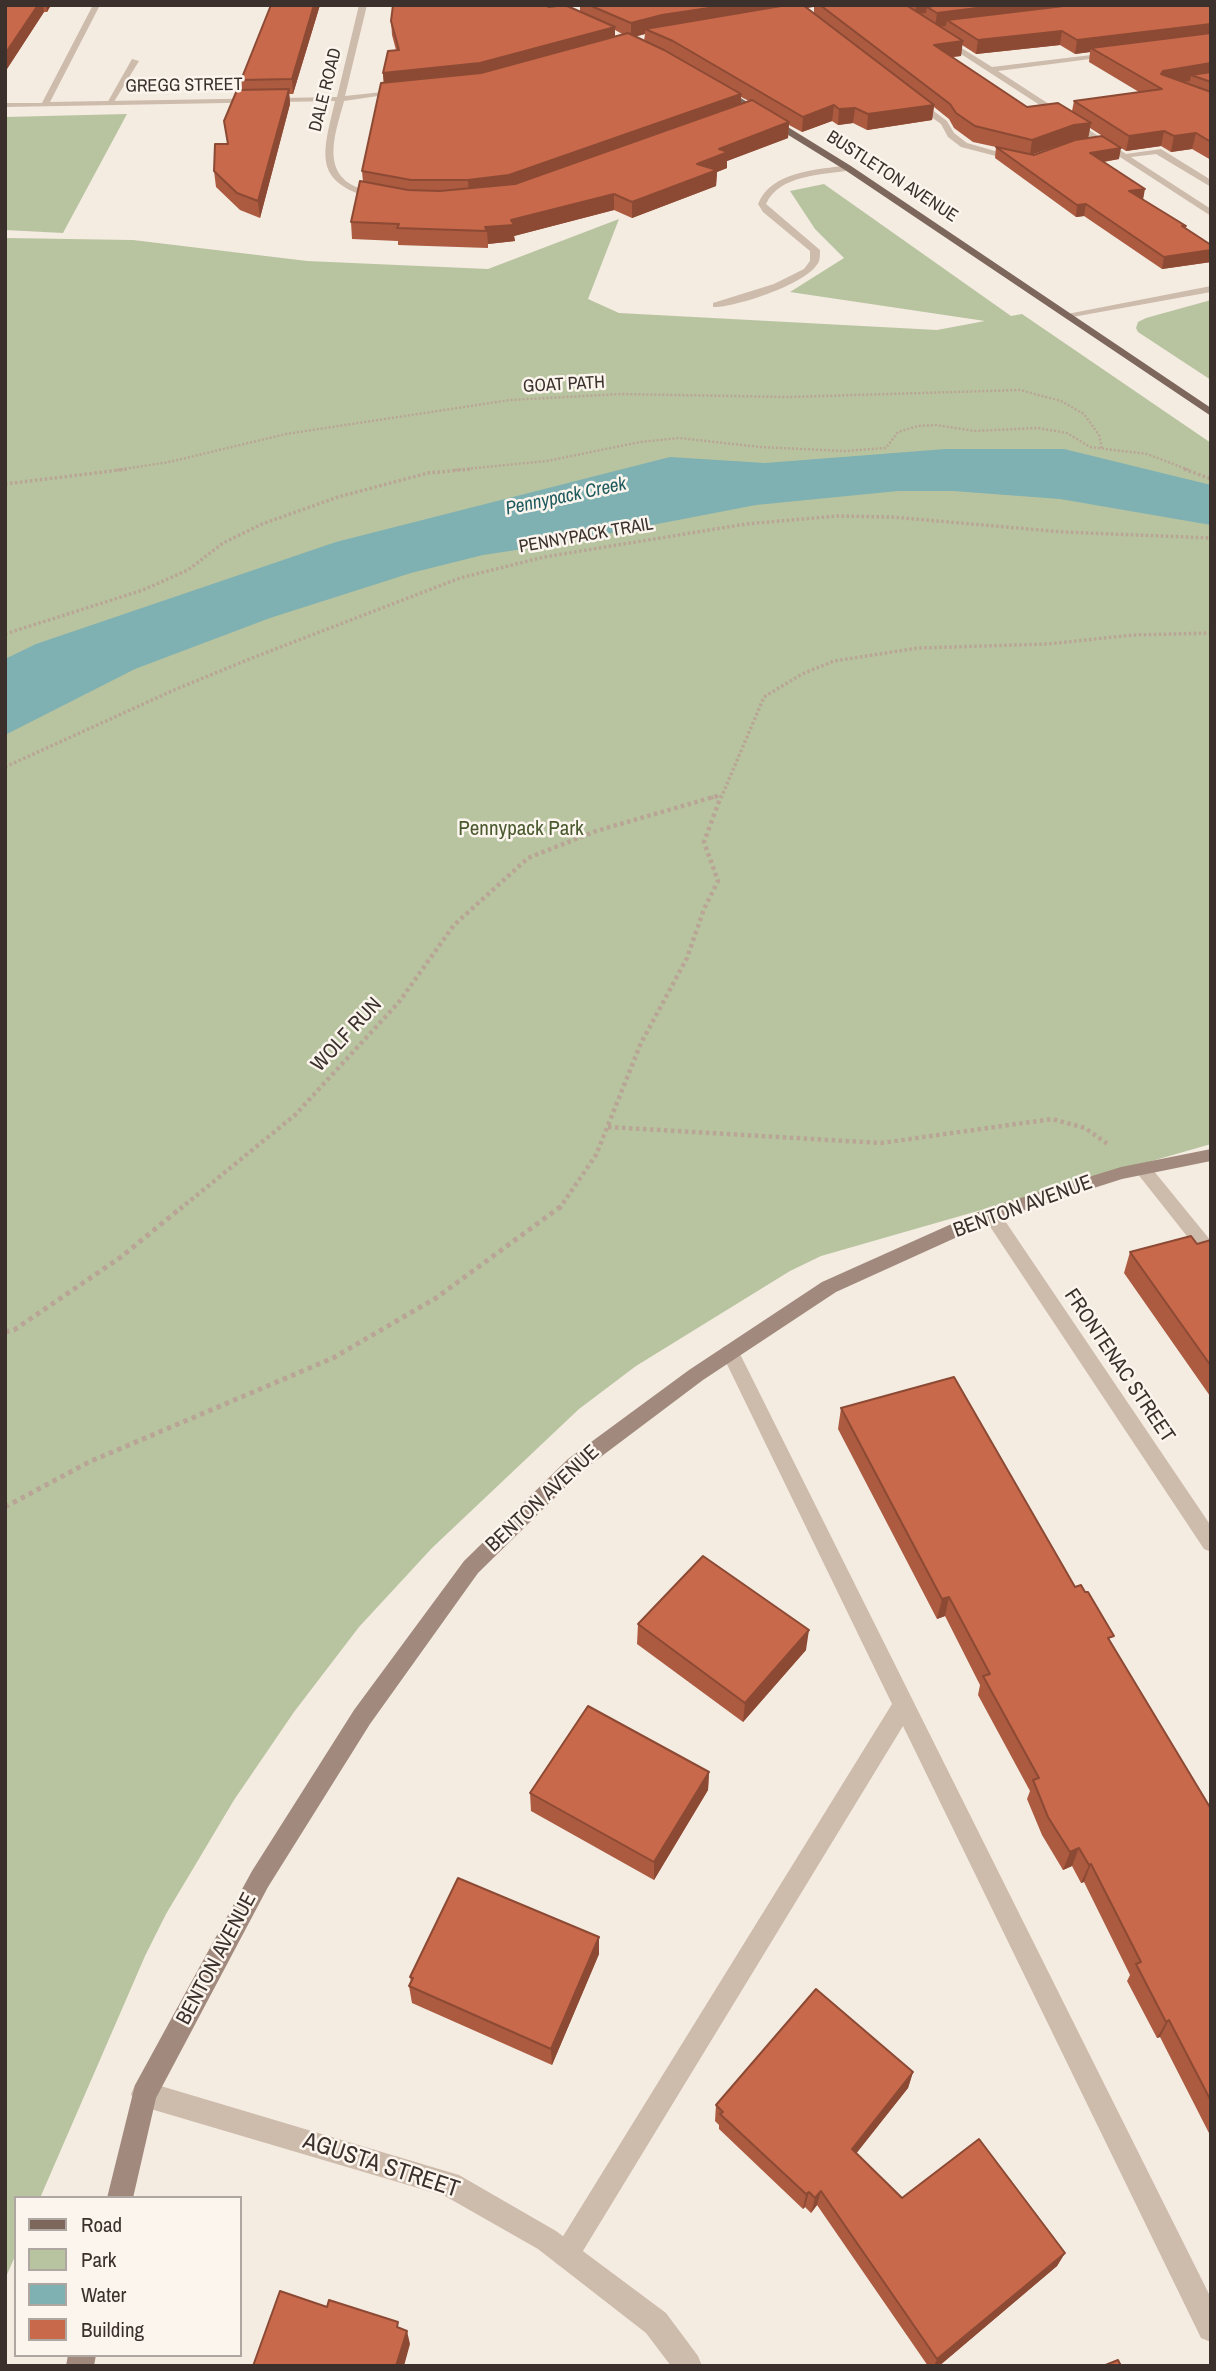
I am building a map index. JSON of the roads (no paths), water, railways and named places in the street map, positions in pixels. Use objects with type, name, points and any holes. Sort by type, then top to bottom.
[{"type":"main road","name":"BUSTLETON AVENUE","points":[[714,86],[848,168],[1067,316],[1207,411],[1211,422]]},
{"type":"street","points":[[45,105],[97,5]]},
{"type":"street","name":"DALE ROAD","points":[[363,5],[328,148],[329,166],[340,183],[360,192],[395,200]]},
{"type":"street","points":[[932,31],[1211,213]]},
{"type":"street","points":[[991,69],[1129,52]]},
{"type":"street","points":[[109,103],[135,61]]},
{"type":"street","name":"GREGG STREET","points":[[5,105],[339,99],[406,92]]},
{"type":"street","points":[[911,97],[944,123],[951,135],[964,145],[1031,161]]},
{"type":"street","points":[[742,114],[754,110]]},
{"type":"street","points":[[1083,145],[1104,143]]},
{"type":"street","points":[[1123,155],[1158,151],[1211,184]]},
{"type":"street","points":[[716,305],[792,281],[813,267],[816,261],[815,250],[766,210],[762,204],[763,198],[773,187],[791,178],[848,168]]},
{"type":"street","points":[[1067,316],[1211,289]]},
{"type":"street","name":"BENTON AVENUE","points":[[120,2196],[144,2094],[260,1879],[362,1717],[471,1567],[575,1465],[730,1352],[829,1287],[991,1214],[1121,1173],[1211,1155]]},
{"type":"street","points":[[1143,1169],[1211,1254]]},
{"type":"street","name":"FRONTENAC STREET","points":[[991,1214],[1211,1543]]},
{"type":"street","points":[[730,1352],[1211,2328]]},
{"type":"street","points":[[566,2255],[904,1705]]},
{"type":"street","name":"AGUSTA STREET","points":[[144,2094],[450,2184],[547,2240],[656,2323],[688,2366]]},
{"type":"water","name":"Pennypack Creek","points":[[946,449],[1064,449],[1211,485],[1211,525],[1060,499],[953,491],[898,491],[756,505],[483,555],[411,573],[270,618],[135,669],[5,735],[5,659],[36,644],[336,542],[670,457],[765,463]]},
{"type":"park label","name":"Pennypack Park","points":[[521,829]]}]
